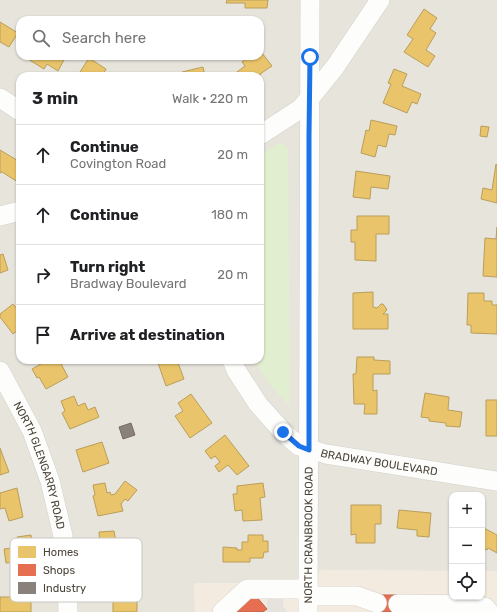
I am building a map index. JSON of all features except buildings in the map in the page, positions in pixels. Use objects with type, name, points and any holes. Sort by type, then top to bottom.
[{"type":"street","name":"NORTH CRANBROOK ROAD","points":[[309,599],[310,0]]},
{"type":"street","points":[[264,132],[300,109],[310,98],[335,67],[380,0]]},
{"type":"street","points":[[0,98],[16,108]]},
{"type":"street","points":[[0,216],[16,212]]},
{"type":"street","name":"BRADWAY BOULEVARD","points":[[234,364],[247,388],[258,404],[291,440],[299,446],[326,454],[497,481]]},
{"type":"street","name":"NORTH GLENGARRY ROAD","points":[[0,371],[32,431],[50,481],[63,538]]},
{"type":"street","points":[[222,612],[248,589],[309,599],[357,596],[377,603]]},
{"type":"street","name":"NORTH GLENGARRY ROAD","points":[[68,602],[68,612]]},
{"type":"street","points":[[398,604],[475,605],[485,607],[489,612]]},
{"type":"shaded area","points":[[0,0],[497,0],[497,571],[485,571],[485,492],[449,492],[449,571],[321,570],[303,584],[194,583],[195,612],[0,612]]},
{"type":"shaded area","points":[[321,570],[449,571],[449,600],[485,600],[485,571],[497,571],[497,612],[195,612],[194,583],[303,584]]},
{"type":"shaded area","points":[[283,595],[283,607],[286,609],[286,612],[267,612],[267,596]]},
{"type":"green space","points":[[281,143],[287,147],[288,151],[290,406],[270,385],[257,364],[264,364],[264,152]]},
{"type":"route","points":[[283,432],[299,446],[309,450],[310,57]]}]
